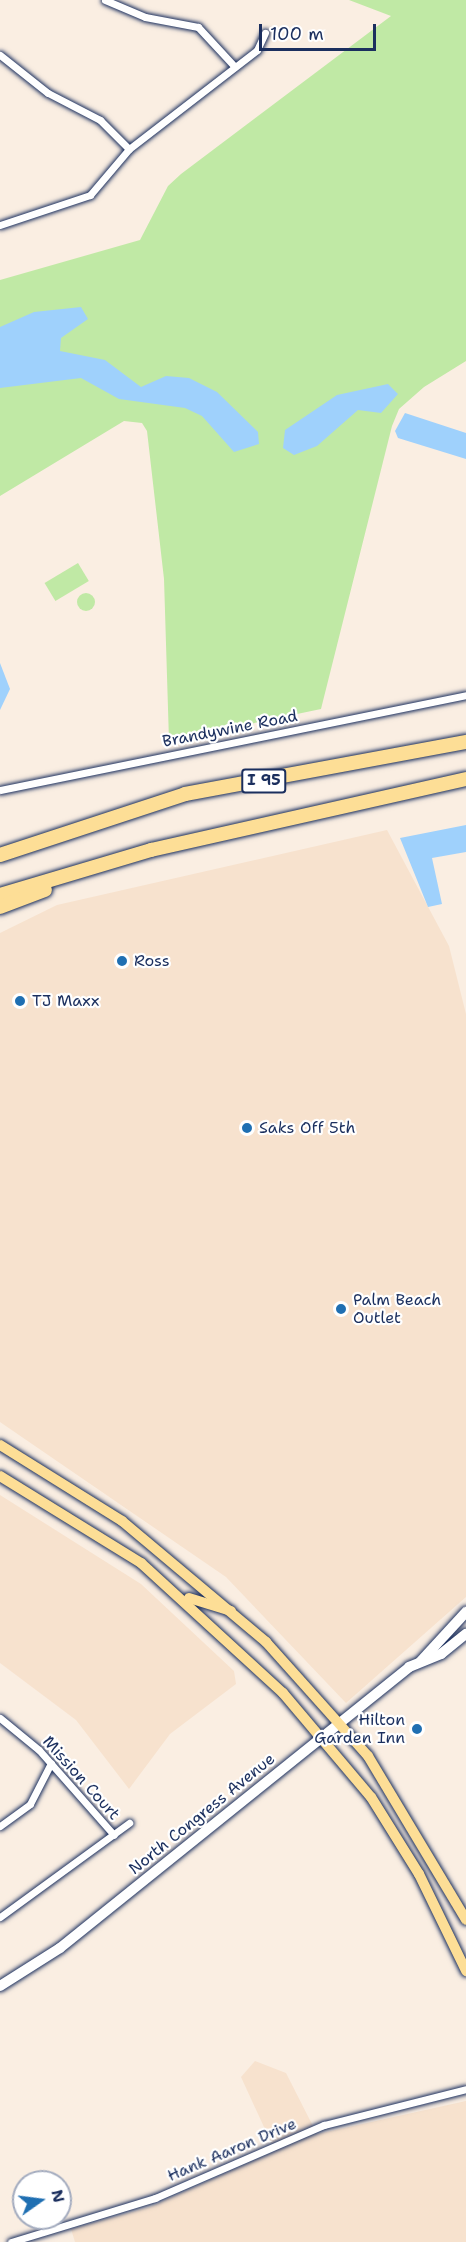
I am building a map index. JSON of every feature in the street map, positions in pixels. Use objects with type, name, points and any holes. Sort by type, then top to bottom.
[{"type":"highway","name":"I 95","points":[[4,853],[185,794],[466,742]]},
{"type":"highway","points":[[0,895],[151,850],[466,779]]},
{"type":"highway","points":[[0,907],[151,850]]},
{"type":"main road","points":[[0,1445],[122,1521],[232,1611],[341,1722],[389,1788],[466,1920]]},
{"type":"main road","points":[[0,1476],[105,1537],[176,1591],[323,1737],[371,1797],[413,1865],[466,1971]]},
{"type":"main road","points":[[176,1591],[232,1611]]},
{"type":"street","points":[[105,0],[136,14],[198,27],[235,67]]},
{"type":"street","points":[[0,225],[80,201],[99,188],[129,149],[257,50],[265,33]]},
{"type":"street","points":[[0,55],[48,93],[100,120],[129,149]]},
{"type":"street","name":"Brandywine Road","points":[[0,790],[466,695]]},
{"type":"street","name":"North Congress Avenue","points":[[0,1986],[60,1948],[341,1722],[421,1661],[466,1612]]},
{"type":"street","name":"North Congress Avenue","points":[[421,1661],[441,1654],[466,1634]]},
{"type":"street","name":"Mission Court","points":[[0,1718],[51,1763],[114,1834]]},
{"type":"street","points":[[0,1826],[30,1804],[51,1763]]},
{"type":"street","points":[[0,1917],[129,1823]]},
{"type":"street","name":"Hank Aaron Drive","points":[[11,2242],[155,2198],[324,2125],[466,2089]]},
{"type":"shaded area","points":[[387,830],[449,946],[466,1014],[466,1597],[346,1703],[226,1577],[0,1422],[0,933],[57,905]]},
{"type":"shaded area","points":[[0,1495],[141,1584],[234,1671],[236,1684],[170,1734],[129,1789],[76,1720],[0,1663]]},
{"type":"shaded area","points":[[255,2061],[286,2073],[317,2134],[466,2101],[466,2242],[75,2242],[72,2229],[150,2207],[275,2151],[241,2077]]},
{"type":"green space","points":[[349,0],[466,0],[466,361],[424,387],[399,409],[392,426],[321,709],[169,741],[164,579],[147,431],[142,423],[124,421],[0,496],[0,280],[140,240],[168,186],[181,174],[391,16]]},
{"type":"green space","points":[[78,563],[89,581],[55,601],[45,583]]},
{"type":"green space","points":[[86,593],[92,596],[95,602],[92,608],[86,611],[80,608],[77,602],[80,596]]},
{"type":"water","points":[[81,307],[88,319],[61,338],[60,351],[105,360],[141,387],[166,376],[189,378],[217,392],[258,432],[259,444],[234,452],[202,416],[185,408],[119,399],[81,378],[0,388],[0,327],[34,312]]},
{"type":"water","points":[[388,384],[398,394],[381,413],[358,410],[317,446],[294,455],[283,448],[285,430],[337,395]]},
{"type":"water","points":[[405,413],[466,433],[466,459],[398,438],[395,431]]},
{"type":"water","points":[[0,663],[10,689],[0,710]]},
{"type":"water","points":[[466,825],[466,852],[432,858],[442,904],[428,907],[400,838]]},
{"type":"place","name":"Ross","points":[[122,961]]},
{"type":"place","name":"TJ Maxx","points":[[20,1001]]},
{"type":"place","name":"Saks Off 5th","points":[[247,1128]]},
{"type":"place","name":"Palm Beach Outlet","points":[[341,1309]]},
{"type":"place","name":"Hilton Garden Inn","points":[[417,1729]]}]
